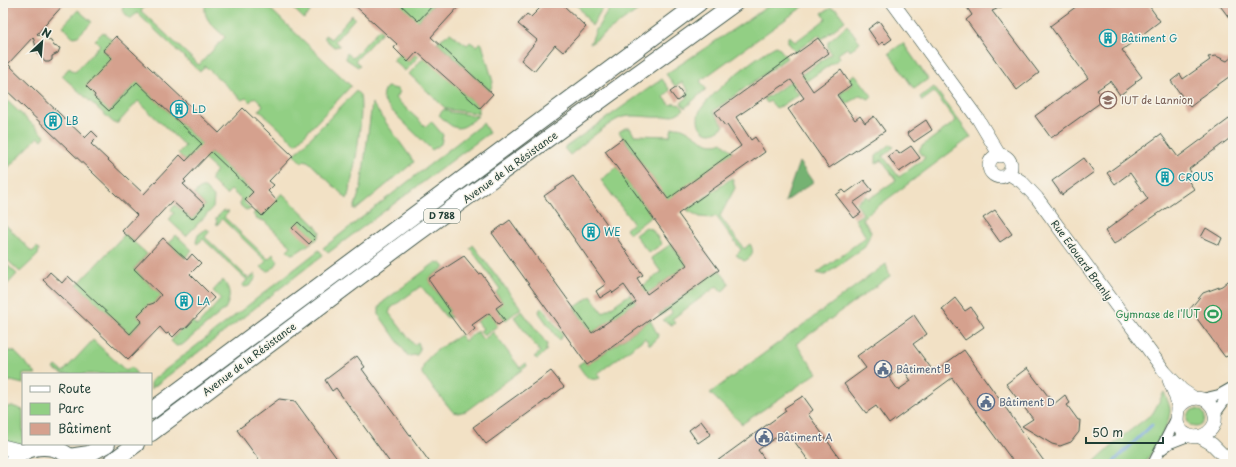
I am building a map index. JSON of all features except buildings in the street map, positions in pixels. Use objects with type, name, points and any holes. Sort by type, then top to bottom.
[{"type":"main road","name":"Avenue de la Résistance","points":[[152,410],[699,3]]},
{"type":"main road","name":"Avenue de la Résistance","points":[[152,432],[421,231],[735,3]]},
{"type":"main road","points":[[10,464],[23,452],[37,447],[48,447],[59,450],[73,460],[89,454],[105,445]]},
{"type":"main road","points":[[109,464],[135,445]]},
{"type":"main road","points":[[3,447],[23,452]]},
{"type":"street","name":"Rue Edouard Branly","points":[[893,3],[978,119],[1000,156],[1004,156],[1010,162],[1010,170],[1008,173],[1022,182],[1037,198],[1165,372],[1182,390],[1198,398]]},
{"type":"street","name":"Rue Edouard Branly","points":[[1165,372],[1171,385],[1177,414]]},
{"type":"street","points":[[1153,464],[1182,404],[1198,398],[1219,395],[1233,388]]},
{"type":"street","points":[[1160,450],[1170,443],[1209,432],[1233,388]]},
{"type":"street","points":[[1198,398],[1211,405],[1215,419],[1216,432],[1223,445],[1233,455]]},
{"type":"street","points":[[1177,414],[1180,429],[1212,444],[1232,464]]},
{"type":"green space","points":[[124,3],[131,7],[135,3],[148,3],[141,11],[199,65],[225,37],[207,18],[205,14],[206,3],[264,3],[351,86],[296,144],[259,110],[263,105],[255,97],[250,102],[246,98],[242,100],[205,66],[200,72],[137,13],[130,19],[122,10]]},
{"type":"green space","points":[[303,3],[309,7],[310,12],[304,19],[289,4]]},
{"type":"green space","points":[[399,3],[435,3],[411,28]]},
{"type":"green space","points":[[576,3],[599,3],[603,7],[592,26]]},
{"type":"green space","points":[[613,3],[648,3],[590,44],[596,30]]},
{"type":"green space","points":[[773,3],[808,3],[700,81],[706,89],[685,108],[681,103],[688,97],[686,94],[689,91],[682,82],[675,86],[666,74]]},
{"type":"green space","points":[[831,8],[837,10],[845,21],[822,39],[819,35],[795,52],[788,42],[788,37],[790,36],[795,42],[826,19],[822,13]]},
{"type":"green space","points":[[78,10],[92,22],[78,36],[73,37],[63,26]]},
{"type":"green space","points":[[352,15],[355,18],[335,41],[340,46],[334,47],[325,39],[325,35],[331,39]]},
{"type":"green space","points":[[847,25],[860,42],[850,51],[847,48],[838,54],[840,58],[805,82],[801,75],[831,54],[828,48],[828,42]]},
{"type":"green space","points":[[379,29],[382,32],[355,61],[360,65],[358,67],[346,59],[347,53],[353,58]]},
{"type":"green space","points":[[103,32],[112,40],[103,50],[120,66],[86,86],[95,95],[94,97],[110,111],[133,86],[123,68],[207,149],[196,159],[192,155],[186,161],[178,153],[185,146],[138,101],[118,123],[114,123],[62,76],[69,68],[75,72],[100,45],[95,40]]},
{"type":"green space","points":[[450,33],[467,45],[470,42],[476,46],[480,42],[482,44],[493,82],[490,91],[437,42]]},
{"type":"green space","points":[[903,43],[928,79],[914,89],[889,53]]},
{"type":"green space","points":[[776,46],[787,58],[713,111],[724,126],[712,133],[703,130],[700,127],[698,116],[701,109],[707,102],[736,74]]},
{"type":"green space","points":[[399,53],[408,62],[416,54],[419,56],[405,71],[393,60]]},
{"type":"green space","points":[[424,57],[478,106],[479,113],[450,110],[445,108],[409,74]]},
{"type":"green space","points":[[855,74],[872,96],[869,99],[860,95],[847,104],[840,94],[853,84],[849,78]]},
{"type":"green space","points":[[662,79],[670,90],[664,97],[670,105],[675,103],[677,105],[679,104],[684,109],[670,116],[623,117],[604,128],[570,155],[564,148]]},
{"type":"green space","points":[[794,79],[798,84],[793,88],[799,94],[777,109],[770,101],[767,103],[764,99]]},
{"type":"green space","points":[[387,87],[397,89],[400,92],[395,98],[426,127],[431,121],[443,135],[441,144],[432,150],[387,106],[382,96]]},
{"type":"green space","points":[[934,87],[971,137],[862,218],[871,232],[865,247],[825,275],[817,273],[866,237],[855,219],[863,214],[856,203],[866,196],[869,199],[896,180],[882,160],[876,164],[876,156],[891,144],[894,147],[883,156],[899,177],[925,158],[919,151],[922,146],[956,121],[934,92],[922,101],[920,97]]},
{"type":"green space","points":[[356,91],[360,95],[361,117],[353,176],[347,199],[309,162],[305,160],[302,163],[294,155]]},
{"type":"green space","points":[[3,97],[45,136],[42,140],[38,137],[3,173]]},
{"type":"green space","points":[[372,103],[414,162],[357,209],[354,209],[361,187]]},
{"type":"green space","points":[[444,109],[450,112],[478,116],[467,125],[458,128],[450,125],[439,115]]},
{"type":"green space","points":[[483,123],[489,133],[328,253],[323,248]]},
{"type":"green space","points":[[679,127],[705,142],[716,144],[722,142],[733,152],[670,203],[619,132],[625,128],[630,128],[634,135],[670,136],[672,128]]},
{"type":"green space","points":[[211,152],[253,192],[244,202],[251,209],[247,211],[240,205],[241,199],[231,190],[226,195],[212,181],[212,176],[216,170],[204,159]]},
{"type":"green space","points":[[799,162],[813,182],[785,202]]},
{"type":"green space","points":[[617,167],[652,216],[630,233],[626,229],[633,223],[601,180]]},
{"type":"green space","points":[[732,178],[735,188],[720,216],[744,249],[750,244],[752,254],[744,261],[736,255],[741,250],[716,216],[712,218],[700,217],[687,210]]},
{"type":"green space","points":[[201,188],[205,188],[214,197],[213,208],[186,236],[169,220],[174,213],[171,210],[175,205],[192,219],[205,205],[194,194]]},
{"type":"green space","points":[[282,193],[316,226],[320,232],[317,239],[296,253],[291,254],[287,250],[291,246],[264,221],[257,219],[253,214],[256,211],[262,216]]},
{"type":"green space","points":[[223,211],[229,212],[224,217],[268,259],[273,254],[278,261],[274,268],[267,271],[261,267],[266,261],[222,219],[217,225],[216,218]]},
{"type":"green space","points":[[3,222],[32,252],[37,247],[39,249],[38,255],[20,272],[3,256]]},
{"type":"green space","points":[[646,227],[649,229],[651,228],[662,244],[649,253],[635,235]]},
{"type":"green space","points":[[206,229],[210,231],[205,237],[249,279],[255,274],[256,277],[250,285],[247,287],[242,286],[247,280],[203,239],[197,244],[196,242],[198,235]]},
{"type":"green space","points":[[125,234],[147,254],[134,269],[161,295],[151,307],[148,305],[137,316],[142,321],[130,334],[77,285]]},
{"type":"green space","points":[[176,235],[192,250],[185,258],[169,243]]},
{"type":"green space","points":[[671,244],[687,265],[640,299],[635,292],[661,272],[651,258]]},
{"type":"green space","points":[[473,245],[521,308],[506,320],[502,316],[495,322],[497,326],[484,336],[480,331],[483,329],[477,321],[503,303],[496,293],[500,289],[470,248]]},
{"type":"green space","points":[[319,250],[323,255],[152,388],[152,380]]},
{"type":"green space","points":[[3,261],[17,274],[3,289]]},
{"type":"green space","points":[[436,262],[441,263],[445,267],[428,279],[450,311],[448,313],[452,318],[446,317],[421,286],[391,308],[389,313],[414,345],[418,342],[420,349],[417,355],[408,356],[379,315],[379,308],[383,302]]},
{"type":"green space","points":[[886,264],[890,276],[796,344],[817,373],[742,424],[710,393]]},
{"type":"green space","points":[[719,270],[729,283],[722,292],[717,286],[672,319],[675,323],[672,325],[663,320],[672,313],[670,309],[660,316],[659,314]]},
{"type":"green space","points":[[223,280],[229,291],[229,298],[225,309],[182,345],[176,346],[171,341],[179,332],[186,329],[187,317],[197,326],[221,299],[213,291]]},
{"type":"green space","points":[[630,294],[636,302],[592,333],[574,308],[591,296],[603,313]]},
{"type":"green space","points":[[542,307],[563,335],[559,340],[540,314],[539,311]]},
{"type":"green space","points":[[522,311],[547,344],[546,351],[538,359],[534,357],[540,352],[514,317]]},
{"type":"green space","points":[[650,320],[658,335],[657,339],[650,345],[645,338],[597,374],[600,378],[592,379],[584,374],[578,365],[584,361],[587,365]]},
{"type":"green space","points":[[477,331],[483,340],[493,332],[520,368],[526,363],[527,366],[466,411],[458,413],[453,412],[422,374],[423,368],[430,356],[436,351],[460,335],[465,341]]},
{"type":"green space","points":[[93,340],[126,371],[131,367],[136,373],[61,373],[54,369],[56,366],[63,372]]},
{"type":"green space","points":[[8,351],[14,351],[35,373],[22,373],[22,384],[11,381],[3,383],[3,354]]},
{"type":"green space","points":[[1164,392],[1170,408],[1169,416],[1164,430],[1145,464],[1093,464],[1123,436],[1153,413]]},
{"type":"green space","points":[[12,406],[22,410],[22,443],[14,446],[3,444],[3,408]]},
{"type":"green space","points":[[1196,409],[1202,412],[1205,418],[1202,424],[1196,427],[1190,424],[1187,418],[1190,412]]},
{"type":"waterway","points":[[1111,464],[1152,425]]},
{"type":"place","name":"Bâtiment G","points":[[1108,38]]},
{"type":"place","name":"IUT de Lannion","points":[[1108,100]]},
{"type":"place","name":"LD","points":[[179,109]]},
{"type":"place","name":"LB","points":[[53,121]]},
{"type":"place","name":"CROUS","points":[[1165,177]]},
{"type":"place","name":"WE","points":[[591,232]]},
{"type":"place","name":"LA","points":[[184,301]]},
{"type":"place","name":"Gymnase de l'IUT","points":[[1213,314]]},
{"type":"place","name":"Bâtiment B","points":[[883,369]]},
{"type":"place","name":"Bâtiment D","points":[[986,402]]},
{"type":"place","name":"Bâtiment A","points":[[764,437]]}]
